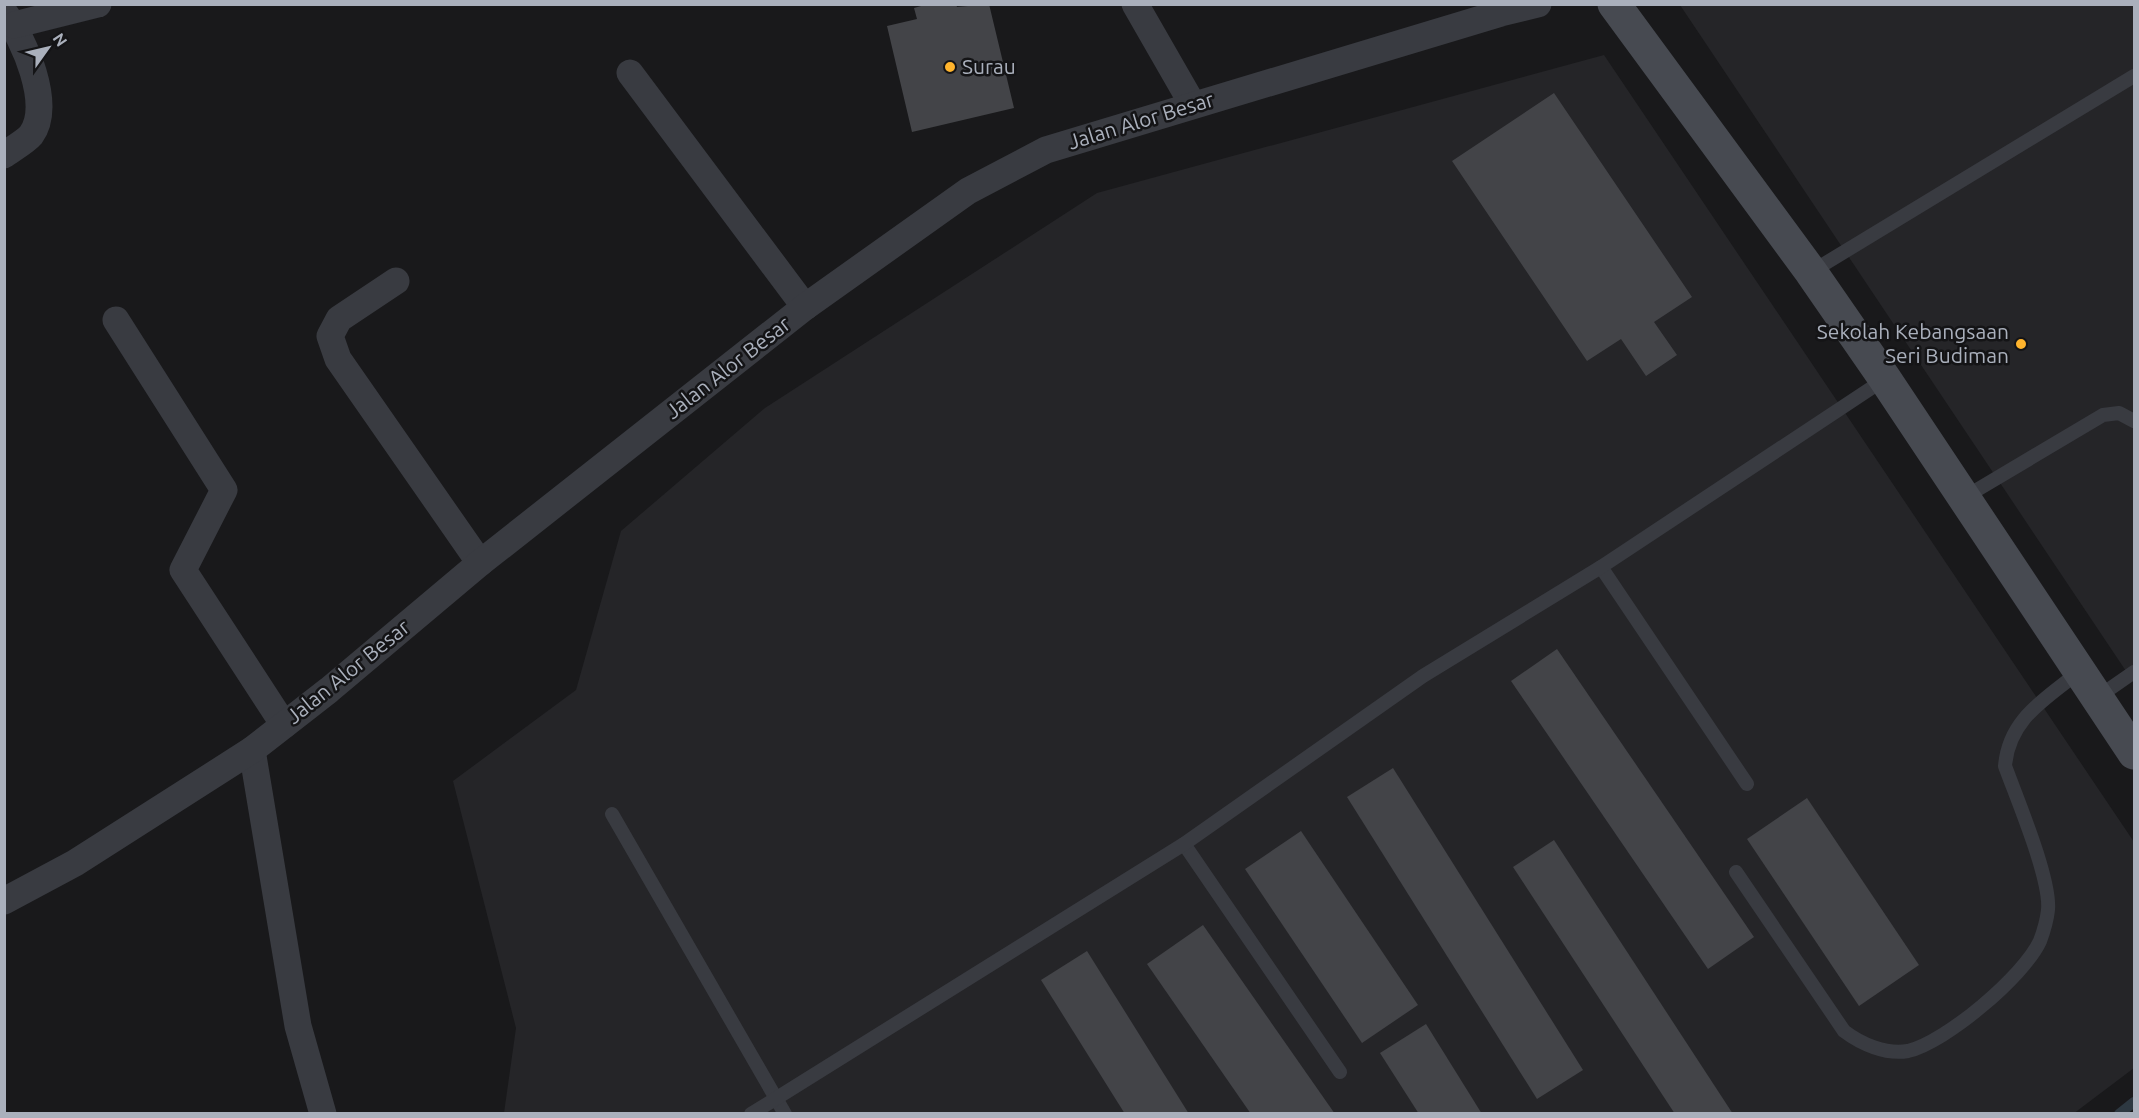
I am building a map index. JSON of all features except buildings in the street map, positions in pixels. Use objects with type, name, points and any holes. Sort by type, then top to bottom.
[{"type":"main road","points":[[1614,4],[1811,272],[1886,379],[2134,753]]},
{"type":"street","points":[[4,155],[30,135],[40,115],[39,89],[9,19],[98,4]]},
{"type":"street","points":[[1135,4],[1193,105]]},
{"type":"street","name":"Jalan Alor Besar","points":[[4,901],[75,863],[252,750],[480,563],[805,307],[968,191],[1046,150],[1501,13],[1538,4]]},
{"type":"street","points":[[630,73],[805,307]]},
{"type":"street","points":[[396,281],[339,319],[330,336],[338,359],[480,563]]},
{"type":"street","points":[[116,320],[224,490],[183,570],[284,725]]},
{"type":"street","points":[[252,750],[298,1026],[322,1113]]},
{"type":"lane","points":[[1811,272],[2134,76]]},
{"type":"lane","points":[[751,1113],[1184,844],[1423,676],[1601,567],[1886,379]]},
{"type":"lane","points":[[1965,497],[2103,415],[2119,413],[2134,421]]},
{"type":"lane","points":[[1601,567],[1748,784]]},
{"type":"lane","points":[[1737,872],[1844,1031],[1858,1041],[1888,1051],[1907,1051],[1932,1041],[1966,1020],[2023,965],[2040,941],[2048,910],[2046,885],[2006,766],[2007,749],[2023,718],[2089,684],[2134,672]]},
{"type":"lane","points":[[612,814],[785,1113]]},
{"type":"lane","points":[[1184,844],[1340,1072]]},
{"type":"shaded area","name":"Sekolah Kebangsaan Seri Budiman","points":[[1680,5],[2134,5],[2134,683]]},
{"type":"shaded area","points":[[1604,55],[2134,842],[2134,1068],[2073,1114],[504,1113],[516,1028],[453,781],[576,690],[621,531],[765,408],[1097,193]]},
{"type":"waterway","points":[[2119,1114],[2134,1102]]},
{"type":"place","name":"Surau","points":[[950,67]]},
{"type":"place","name":"Sekolah Kebangsaan Seri Budiman","points":[[2021,344]]}]
